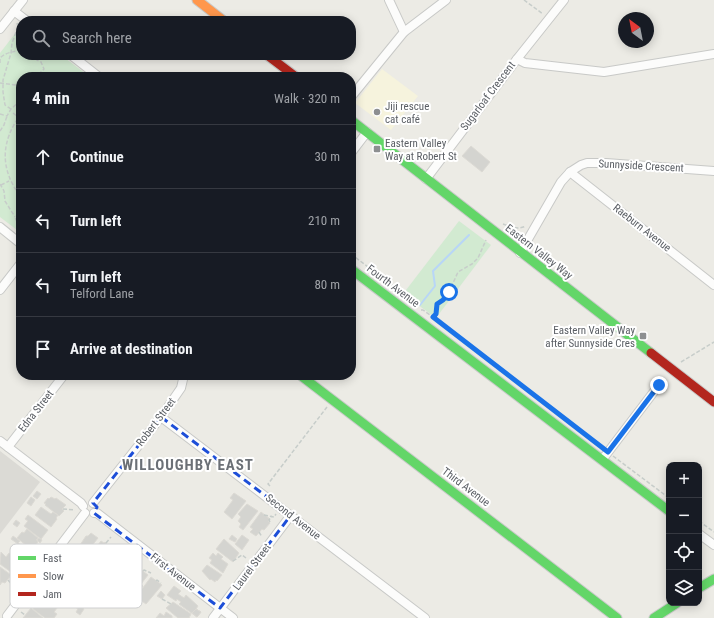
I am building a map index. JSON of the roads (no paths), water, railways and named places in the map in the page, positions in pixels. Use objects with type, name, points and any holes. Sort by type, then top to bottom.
[{"type":"street","points":[[0,29],[23,0]]},
{"type":"street","points":[[197,0],[218,16]]},
{"type":"street","points":[[389,0],[404,32]]},
{"type":"street","points":[[356,91],[404,32],[446,0]]},
{"type":"street","points":[[517,59],[564,0]]},
{"type":"street","points":[[14,11],[20,16]]},
{"type":"street","name":"Sugarloaf Crescent","points":[[426,179],[517,59],[524,63],[604,72],[714,54]]},
{"type":"street","points":[[77,60],[93,72]]},
{"type":"street","points":[[274,60],[289,72]]},
{"type":"street","name":"Eastern Valley Way","points":[[356,124],[520,253],[714,402]]},
{"type":"street","points":[[356,146],[367,132]]},
{"type":"street","name":"Sunnyside Crescent","points":[[520,253],[561,182],[570,172],[580,165],[587,163],[606,163],[714,171]]},
{"type":"street","name":"Raeburn Avenue","points":[[570,172],[714,285]]},
{"type":"street","points":[[0,227],[16,237]]},
{"type":"street","points":[[0,290],[16,269]]},
{"type":"street","name":"Fourth Avenue","points":[[356,273],[666,509]]},
{"type":"street","name":"Edna Street","points":[[8,447],[60,380]]},
{"type":"street","name":"Robert Street","points":[[93,503],[160,417],[181,388],[183,380]]},
{"type":"street","name":"Third Avenue","points":[[307,380],[617,618]]},
{"type":"street","points":[[602,460],[659,385]]},
{"type":"street","name":"Second Avenue","points":[[160,417],[425,618]]},
{"type":"street","points":[[0,441],[81,502],[84,510],[89,515],[96,509],[93,503],[87,503],[84,510],[59,544]]},
{"type":"street","name":"First Avenue","points":[[94,512],[137,544]]},
{"type":"street","name":"Laurel Street","points":[[212,618],[291,515]]},
{"type":"street","points":[[702,536],[714,545]]},
{"type":"street","name":"First Avenue","points":[[142,548],[233,618]]},
{"type":"street","points":[[702,586],[714,579]]},
{"type":"street","points":[[654,618],[672,606]]},
{"type":"street","points":[[5,617],[12,608]]},
{"type":"waterway","points":[[420,305],[435,286],[433,271],[469,235]]},
{"type":"place","name":"Jiji rescue cat café","points":[[377,112]]},
{"type":"place","name":"Eastern Valley Way at Robert St","points":[[377,149]]},
{"type":"place","name":"Eastern Valley Way after Sunnyside Cres","points":[[643,336]]},
{"type":"district","name":"WILLOUGHBY EAST","points":[[188,465]]}]
